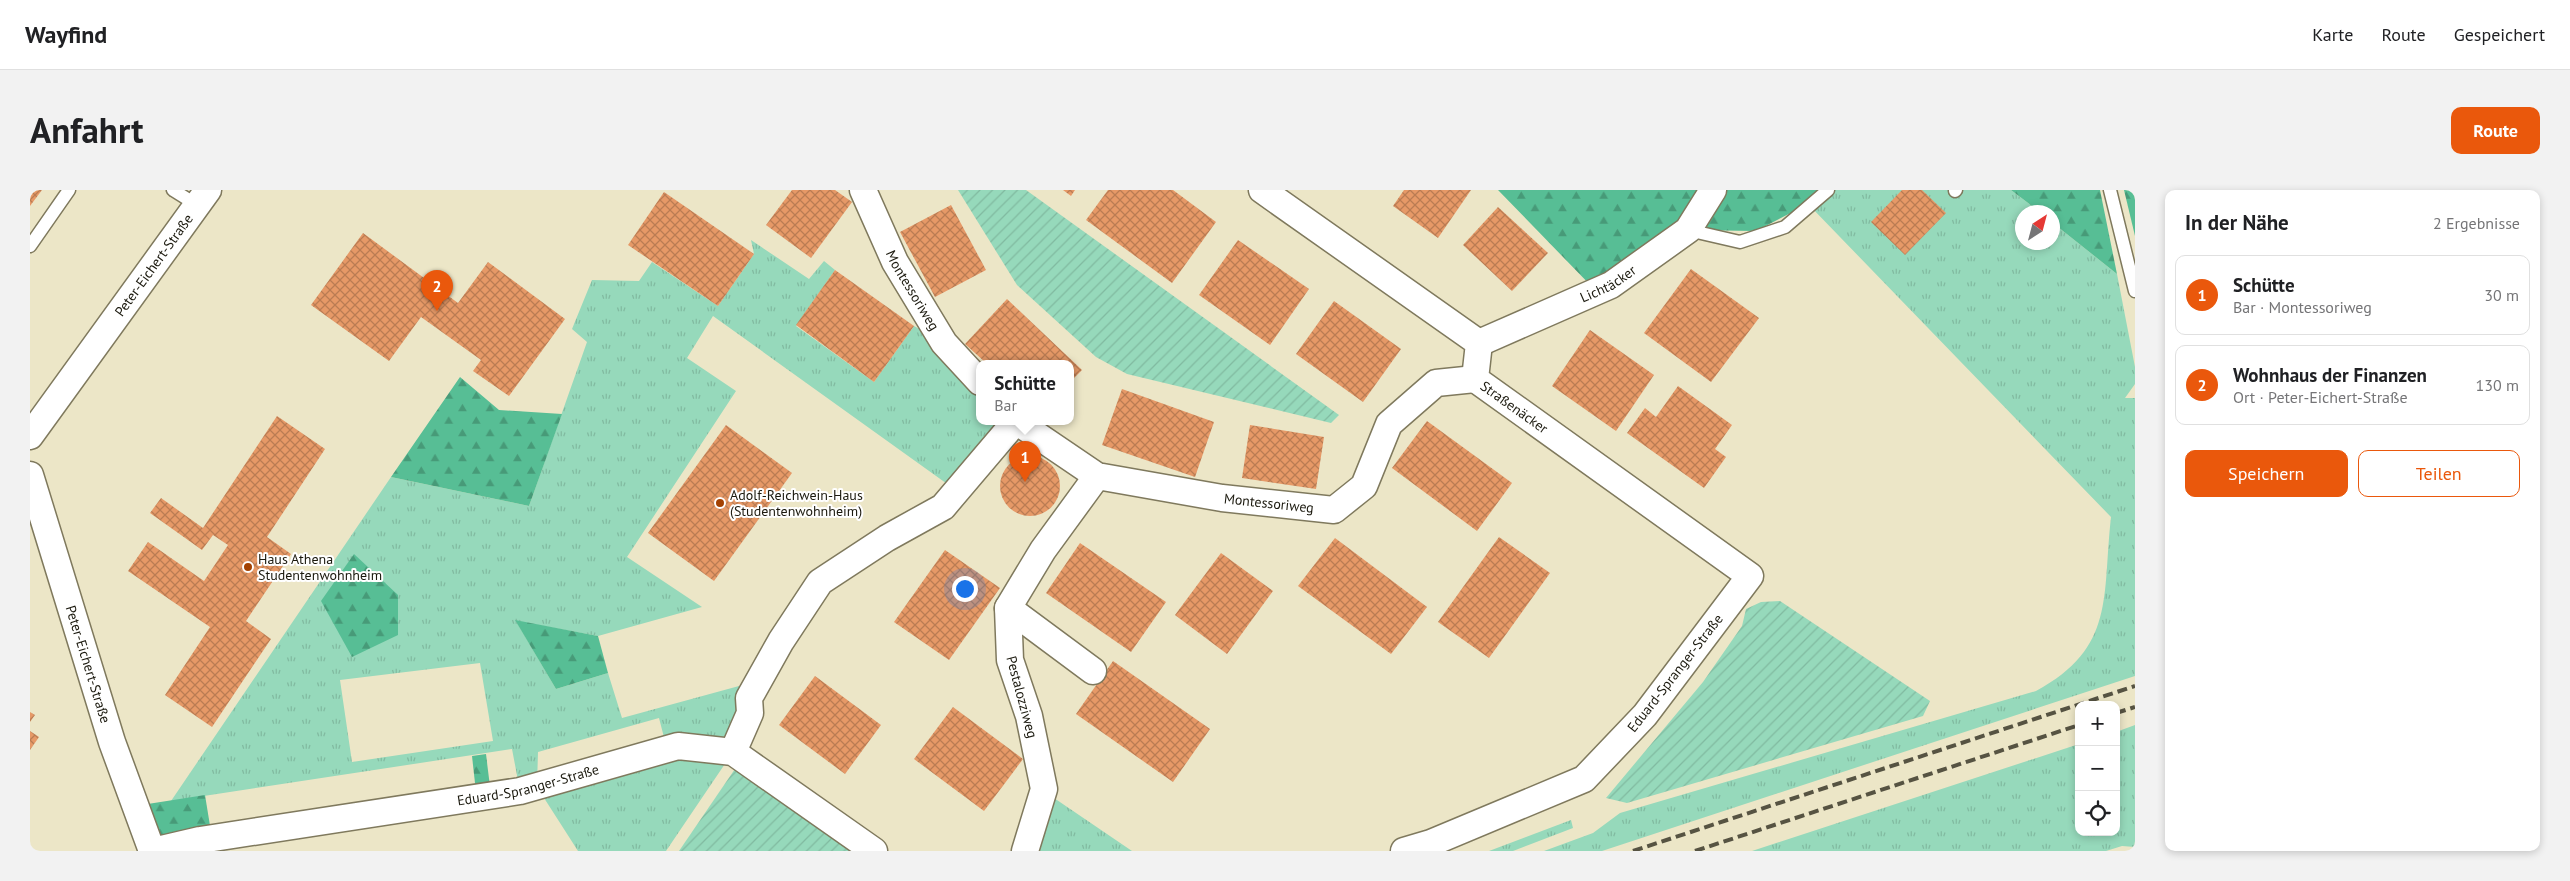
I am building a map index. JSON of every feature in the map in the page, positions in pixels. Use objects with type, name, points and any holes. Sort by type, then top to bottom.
[{"type":"street","name":"Montessoriweg","points":[[863,190],[896,262],[944,343],[976,378]]},
{"type":"street","points":[[1262,190],[1479,343]]},
{"type":"street","name":"Lichtäcker","points":[[1479,343],[1611,286],[1688,230],[1713,190]]},
{"type":"street","name":"Peter-Eichert-Straße","points":[[30,436],[202,198]]},
{"type":"street","name":"Straßenäcker","points":[[1479,343],[1475,379],[1750,576]]},
{"type":"street","name":"Montessoriweg","points":[[1022,425],[1097,476],[1222,498],[1334,510],[1364,486],[1389,424],[1436,383],[1475,379]]},
{"type":"street","points":[[733,752],[750,713],[749,698],[781,641],[820,582],[887,538],[943,507],[1013,425]]},
{"type":"street","name":"Peter-Eichert-Straße","points":[[30,475],[112,742],[152,851]]},
{"type":"street","points":[[1093,672],[1008,608],[1043,550],[1097,476]]},
{"type":"street","name":"Eduard-Spranger-Straße","points":[[1404,851],[1431,843],[1584,779],[1645,715],[1750,576]]},
{"type":"street","name":"Pestalozziweg","points":[[1008,608],[1010,660],[1030,716],[1044,789],[1025,851]]},
{"type":"street","name":"Eduard-Spranger-Straße","points":[[152,851],[200,840],[520,792],[678,746],[733,752],[874,851]]},
{"type":"lane","points":[[30,246],[69,190]]},
{"type":"lane","points":[[173,190],[202,198]]},
{"type":"lane","points":[[1688,230],[1740,242],[1785,227],[1828,190]]},
{"type":"lane","points":[[2110,190],[2135,291]]},
{"type":"green space","points":[[958,190],[1026,190],[1339,415],[1331,423],[1127,374],[1096,357],[1017,285]]},
{"type":"green space","points":[[1498,190],[1835,190],[1756,231],[1688,230],[1597,292]]},
{"type":"green space","points":[[1835,190],[2011,190],[2031,205],[2015,205],[2015,250],[2060,250],[2060,229],[2117,274],[2135,367],[2135,384],[2125,398],[2135,398],[2135,676],[1602,851],[1544,851],[1593,833],[1620,813],[2036,691],[2062,674],[2080,657],[2093,638],[2100,617],[2104,595],[2111,517],[1809,205]]},
{"type":"green space","points":[[2011,190],[2100,190],[2117,274],[2060,229],[2060,205],[2031,205]]},
{"type":"green space","points":[[2124,190],[2135,190],[2135,236]]},
{"type":"green space","points":[[751,240],[809,279],[824,261],[835,270],[796,326],[874,382],[914,326],[944,343],[976,378],[976,425],[1013,425],[957,491],[713,316],[687,358],[736,391],[627,557],[702,607],[598,636],[516,621],[556,689],[608,673],[622,718],[739,686],[749,698],[733,752],[666,851],[578,851],[537,787],[520,791],[512,749],[171,801],[391,477],[529,506],[587,342],[572,329],[592,280],[639,281],[652,262],[718,306],[754,254]],"holes":[[[480,663],[493,741],[352,762],[340,680]],[[659,718],[667,749],[537,786],[538,752]]]},
{"type":"green space","points":[[460,377],[499,410],[562,414],[529,506],[391,477]]},
{"type":"green space","points":[[354,554],[398,595],[398,635],[352,657],[321,601]]},
{"type":"green space","points":[[1780,601],[1930,701],[1923,716],[1627,803],[1606,798],[1703,682],[1742,626],[1746,609],[1761,602]]},
{"type":"green space","points":[[515,620],[598,636],[608,673],[556,689]]},
{"type":"green space","points":[[2135,725],[2135,847],[2122,846],[2106,851],[1752,851],[2075,745],[2075,836],[2120,836],[2120,731]]},
{"type":"green space","points":[[486,754],[491,795],[476,792],[472,756]]},
{"type":"green space","points":[[737,766],[858,851],[679,851]]},
{"type":"green space","points":[[205,795],[212,838],[153,851],[135,806]]},
{"type":"green space","points":[[1054,798],[1132,851],[1039,851]]},
{"type":"green space","points":[[1571,820],[1573,828],[1513,851],[1489,851]]},
{"type":"building","points":[[30,190],[42,190],[30,206]]},
{"type":"building","points":[[792,190],[835,190],[852,202],[811,258],[766,225]]},
{"type":"building","points":[[1063,190],[1075,190],[1071,196]]},
{"type":"building","points":[[1108,190],[1173,190],[1216,222],[1172,283],[1086,220]]},
{"type":"building","points":[[1404,190],[1471,190],[1438,238],[1393,206]]},
{"type":"building","points":[[1902,190],[1922,190],[1946,213],[1905,255],[1871,222]]},
{"type":"building","points":[[664,192],[754,254],[718,306],[628,245]]},
{"type":"building","points":[[951,205],[986,270],[935,297],[900,232]]},
{"type":"building","points":[[1498,207],[1548,253],[1512,291],[1463,245]]},
{"type":"building","points":[[363,233],[458,303],[488,262],[565,319],[509,396],[473,371],[481,360],[421,317],[389,361],[311,305]]},
{"type":"building","points":[[1238,240],[1309,289],[1270,345],[1199,295]]},
{"type":"building","points":[[1691,269],[1759,318],[1711,382],[1644,333]]},
{"type":"building","points":[[835,270],[914,326],[874,382],[796,325]]},
{"type":"building","points":[[1007,299],[1071,360],[983,360],[965,344]]},
{"type":"building","points":[[1334,301],[1401,349],[1363,402],[1296,354]]},
{"type":"building","points":[[1590,330],[1654,375],[1616,431],[1552,386]]},
{"type":"building","points":[[1074,362],[1082,370],[1074,378]]},
{"type":"building","points":[[1678,386],[1732,425],[1715,449],[1726,457],[1704,488],[1627,433],[1645,408],[1656,417]]},
{"type":"building","points":[[1122,389],[1214,422],[1195,477],[1102,445]]},
{"type":"building","name":"Haus Athena Studentenwohnheim","points":[[277,416],[325,449],[267,537],[291,554],[246,621],[271,639],[212,727],[165,695],[210,627],[128,571],[148,542],[204,581],[228,545],[213,535],[202,550],[150,513],[161,498],[203,528]]},
{"type":"building","points":[[1427,421],[1512,483],[1477,531],[1392,468]]},
{"type":"building","name":"Adolf-Reichwein-Haus (Studentenwohnheim)","points":[[726,425],[792,473],[714,581],[648,533]]},
{"type":"building","points":[[1250,425],[1324,437],[1316,489],[1242,478]]},
{"type":"building","points":[[1030,456],[1046,461],[1051,465],[1055,470],[1060,486],[1055,502],[1051,507],[1046,511],[1030,516],[1014,511],[1009,507],[1005,502],[1000,486],[1005,470],[1009,465],[1014,461]]},
{"type":"building","points":[[1499,537],[1550,573],[1489,658],[1438,622]]},
{"type":"building","points":[[1335,538],[1427,607],[1391,654],[1298,586]]},
{"type":"building","points":[[1080,543],[1166,602],[1131,652],[1046,593]]},
{"type":"building","points":[[945,550],[1000,588],[949,660],[894,622]]},
{"type":"building","points":[[1221,553],[1273,591],[1227,654],[1175,615]]},
{"type":"building","points":[[1113,661],[1210,729],[1173,782],[1076,714]]},
{"type":"building","points":[[815,676],[881,725],[845,774],[779,725]]},
{"type":"building","points":[[953,707],[1023,759],[984,811],[914,759]]},
{"type":"building","points":[[30,712],[35,715],[30,722]]},
{"type":"building","points":[[30,731],[39,737],[30,750]]},
{"type":"railway","points":[[1633,851],[2135,686]]},
{"type":"railway","points":[[2120,712],[2135,707]]},
{"type":"railway","points":[[1695,851],[2075,726]]},
{"type":"place","name":"Wohnhaus der Finanzen","points":[[437,311]]},
{"type":"place","name":"Schütte","points":[[1025,482]]},
{"type":"place","name":"Adolf-Reichwein-Haus (Studentenwohnheim)","points":[[720,503]]},
{"type":"place","name":"Haus Athena Studentenwohnheim","points":[[248,567]]}]
